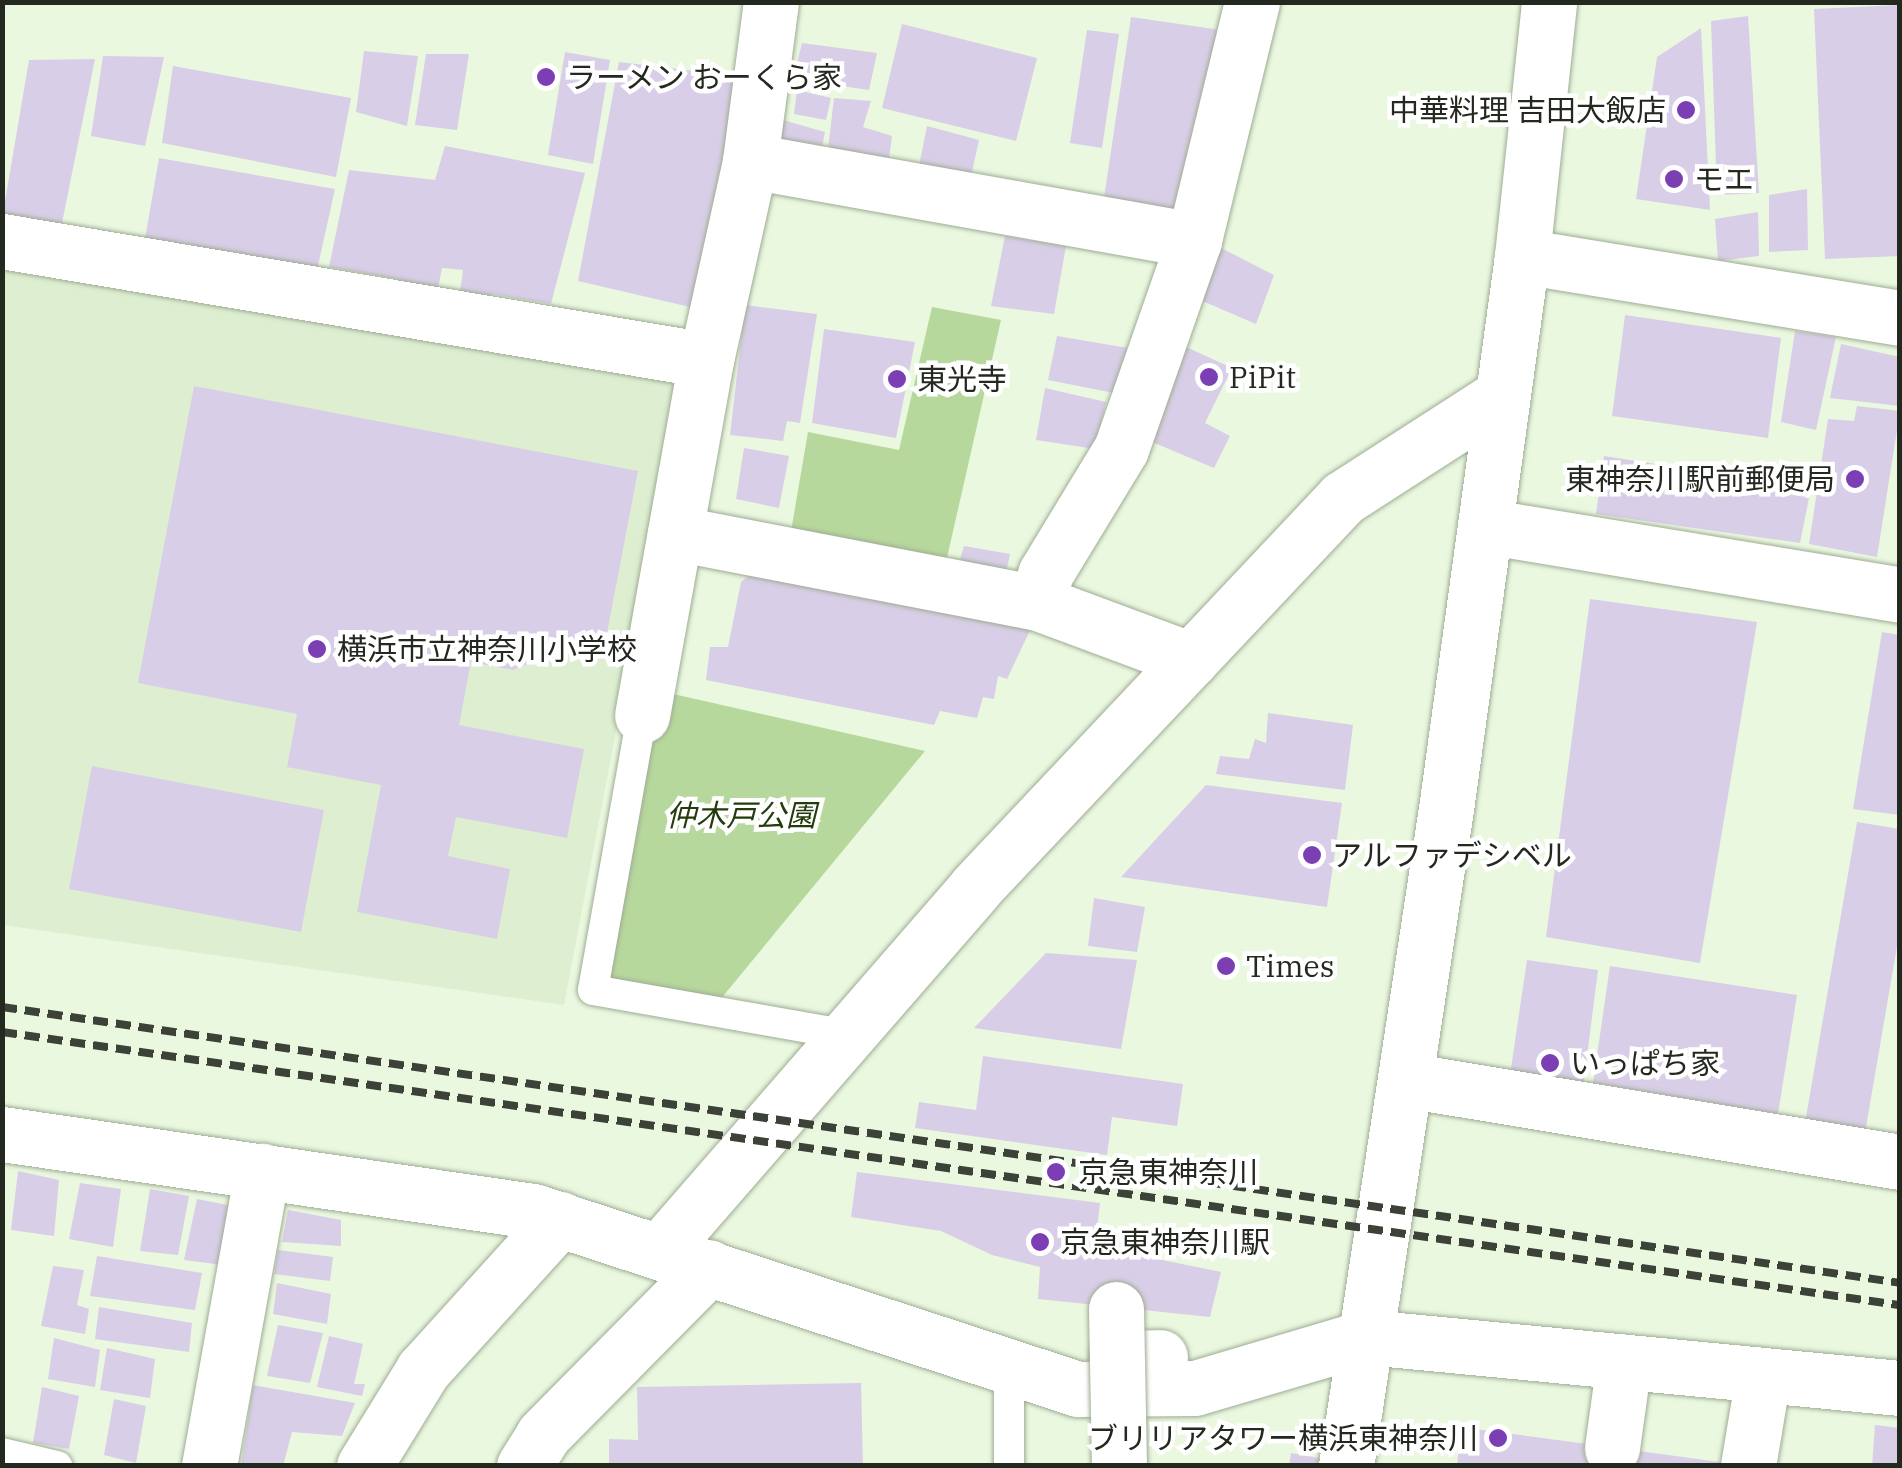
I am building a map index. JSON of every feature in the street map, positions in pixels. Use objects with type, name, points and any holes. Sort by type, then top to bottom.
[{"type":"street","points":[[642,715],[706,360],[750,160],[771,2]]},
{"type":"street","points":[[1038,603],[1045,574],[1121,449],[1194,240],[1252,2]]},
{"type":"street","points":[[1346,1466],[1486,526],[1522,256],[1549,2]]},
{"type":"street","points":[[750,160],[1194,240]]},
{"type":"street","points":[[2,241],[706,360]]},
{"type":"street","points":[[1522,256],[1900,318]]},
{"type":"street","points":[[524,1466],[543,1435],[685,1259],[848,1035],[1190,660],[1342,498],[1503,395]]},
{"type":"street","points":[[1486,526],[1900,595]]},
{"type":"street","points":[[675,533],[1038,603],[1190,660]]},
{"type":"street","points":[[1406,1080],[1899,1160]]},
{"type":"street","points":[[2,1134],[560,1219],[1078,1389],[1144,1393],[1195,1388],[1367,1336],[1900,1388]]},
{"type":"street","points":[[208,1466],[262,1171]]},
{"type":"street","points":[[364,1466],[423,1370],[560,1219]]},
{"type":"street","points":[[1120,1466],[1131,1341]]},
{"type":"street","points":[[1612,1448],[1624,1362]]},
{"type":"street","points":[[1748,1466],[1763,1376]]},
{"type":"lane","points":[[642,715],[592,990],[848,1035]]},
{"type":"lane","points":[[1009,1364],[1009,1466]]},
{"type":"lane","points":[[2,1453],[56,1466]]},
{"type":"shaded area","name":"横浜市立神奈川小学校","points":[[3,264],[684,374],[564,1005],[3,925]]},
{"type":"green space","points":[[932,307],[1001,320],[944,571],[789,543],[808,432],[899,450]]},
{"type":"green space","name":"仲木戸公園","points":[[660,691],[925,751],[719,1001],[606,981]]},
{"type":"building","points":[[1900,5],[1900,256],[1825,259],[1814,9]]},
{"type":"building","points":[[1748,16],[1759,193],[1717,195],[1711,21]]},
{"type":"building","points":[[1131,17],[1221,30],[1194,212],[1104,198]]},
{"type":"building","points":[[902,24],[1037,58],[1016,141],[882,108]]},
{"type":"building","points":[[1701,28],[1710,210],[1636,199],[1657,57]]},
{"type":"building","points":[[1087,30],[1119,34],[1102,148],[1070,143]]},
{"type":"building","points":[[802,43],[877,53],[869,90],[793,79]]},
{"type":"building","points":[[364,51],[418,56],[407,126],[356,112]]},
{"type":"building","points":[[565,52],[610,60],[593,164],[548,155]]},
{"type":"building","points":[[426,54],[469,54],[457,130],[415,125]]},
{"type":"building","points":[[103,56],[164,57],[145,146],[91,136]]},
{"type":"building","points":[[95,59],[61,228],[2,219],[29,60]]},
{"type":"building","points":[[619,62],[746,77],[703,310],[578,281]]},
{"type":"building","points":[[173,66],[351,98],[336,177],[162,143]]},
{"type":"building","points":[[797,90],[831,98],[826,120],[794,114]]},
{"type":"building","points":[[834,98],[871,101],[863,127],[892,136],[888,167],[827,157]]},
{"type":"building","points":[[783,120],[825,132],[821,153],[778,149]]},
{"type":"building","points":[[927,126],[979,140],[970,181],[918,171]]},
{"type":"building","points":[[445,146],[585,173],[551,304],[492,294],[489,313],[458,306],[463,270],[442,268],[435,304],[393,294],[398,279],[329,267],[349,170],[435,180]]},
{"type":"building","points":[[159,158],[335,189],[317,270],[145,239]]},
{"type":"building","points":[[1807,189],[1808,250],[1769,252],[1769,195]]},
{"type":"building","points":[[1758,212],[1759,256],[1718,261],[1715,219]]},
{"type":"building","points":[[1005,236],[1066,246],[1054,314],[991,306]]},
{"type":"building","points":[[1221,248],[1274,275],[1256,324],[1200,300]]},
{"type":"building","points":[[745,305],[817,314],[800,423],[787,421],[783,441],[730,435]]},
{"type":"building","points":[[1625,315],[1781,338],[1768,438],[1612,416]]},
{"type":"building","points":[[824,329],[915,342],[896,438],[812,423]]},
{"type":"building","points":[[1795,331],[1836,337],[1816,430],[1781,422]]},
{"type":"building","points":[[1057,336],[1128,348],[1119,394],[1048,380]]},
{"type":"building","points":[[1841,344],[1900,357],[1900,406],[1830,398]]},
{"type":"building","points":[[1184,346],[1232,368],[1205,423],[1230,436],[1214,468],[1145,439]]},
{"type":"building","points":[[194,386],[638,471],[607,633],[513,670],[471,662],[459,725],[584,749],[567,838],[456,817],[448,856],[510,869],[497,939],[357,912],[381,785],[287,767],[297,714],[138,683]]},
{"type":"building","points":[[1045,388],[1106,402],[1095,449],[1036,440]]},
{"type":"building","points":[[1857,406],[1900,411],[1877,557],[1809,544],[1828,419],[1854,421]]},
{"type":"building","points":[[744,448],[789,456],[779,508],[736,499]]},
{"type":"building","points":[[1604,456],[1811,488],[1800,543],[1596,514]]},
{"type":"building","points":[[964,546],[1010,554],[1005,578],[957,569]]},
{"type":"building","points":[[752,573],[1033,624],[1007,679],[998,676],[994,699],[983,697],[977,718],[940,711],[934,725],[706,680],[710,647],[728,647],[741,582]]},
{"type":"building","points":[[1590,599],[1757,622],[1700,963],[1546,937]]},
{"type":"building","points":[[1882,632],[1900,635],[1900,815],[1853,809]]},
{"type":"building","points":[[1268,713],[1353,725],[1345,790],[1216,774],[1220,756],[1249,759],[1255,739],[1266,743]]},
{"type":"building","points":[[92,766],[324,810],[301,932],[69,889]]},
{"type":"building","points":[[1206,785],[1342,803],[1327,907],[1121,877]]},
{"type":"building","points":[[1857,822],[1900,829],[1900,929],[1865,1133],[1805,1123]]},
{"type":"building","points":[[1094,898],[1145,907],[1137,952],[1088,946]]},
{"type":"building","points":[[1046,953],[1137,960],[1121,1049],[974,1028]]},
{"type":"building","points":[[1527,960],[1598,970],[1583,1088],[1510,1075]]},
{"type":"building","points":[[1610,966],[1797,995],[1778,1114],[1593,1083]]},
{"type":"building","name":"京急東神奈川駅","points":[[983,1056],[1183,1084],[1177,1126],[1112,1117],[1107,1155],[915,1128],[919,1102],[976,1110]]},
{"type":"building","points":[[18,1171],[59,1180],[54,1236],[11,1230]]},
{"type":"building","name":"京急東神奈川駅","points":[[857,1172],[1100,1203],[1096,1238],[1139,1246],[1138,1255],[1221,1272],[1210,1317],[1038,1299],[1040,1267],[992,1255],[941,1231],[851,1217]]},
{"type":"building","points":[[80,1183],[121,1189],[113,1247],[69,1239]]},
{"type":"building","points":[[150,1189],[189,1196],[178,1255],[140,1251]]},
{"type":"building","points":[[197,1199],[233,1206],[223,1265],[184,1260]]},
{"type":"building","points":[[288,1210],[341,1220],[341,1246],[282,1242]]},
{"type":"building","points":[[278,1250],[333,1257],[330,1281],[274,1274]]},
{"type":"building","points":[[97,1256],[202,1273],[195,1310],[90,1296]]},
{"type":"building","points":[[53,1266],[84,1270],[77,1305],[89,1309],[85,1334],[41,1326]]},
{"type":"building","points":[[277,1283],[331,1294],[327,1324],[273,1314]]},
{"type":"building","points":[[99,1307],[192,1323],[189,1352],[95,1339]]},
{"type":"building","points":[[278,1325],[323,1333],[310,1383],[267,1376]]},
{"type":"building","points":[[329,1336],[363,1344],[354,1384],[365,1384],[362,1396],[317,1387]]},
{"type":"building","points":[[54,1338],[100,1350],[95,1387],[48,1379]]},
{"type":"building","points":[[107,1348],[155,1359],[150,1398],[100,1390]]},
{"type":"building","points":[[861,1383],[863,1466],[609,1466],[609,1439],[638,1440],[637,1387]]},
{"type":"building","points":[[253,1385],[355,1403],[342,1436],[292,1432],[283,1466],[241,1466]]},
{"type":"building","points":[[42,1387],[79,1396],[69,1449],[33,1443]]},
{"type":"building","points":[[114,1399],[146,1406],[136,1463],[104,1455]]},
{"type":"building","points":[[1875,1425],[1900,1428],[1900,1466],[1872,1466]]},
{"type":"building","name":"ブリリアタワー横浜東神奈川","points":[[1461,1427],[1727,1463],[1457,1466]]},
{"type":"building","points":[[1291,1453],[1319,1458],[1318,1466],[1289,1466]]},
{"type":"railway","points":[[2,1007],[1900,1283]]},
{"type":"railway","points":[[2,1032],[1900,1305]]},
{"type":"place","name":"ラーメン おーくら家","points":[[546,77]]},
{"type":"place","name":"中華料理 吉田大飯店","points":[[1686,110]]},
{"type":"place","name":"モエ","points":[[1674,179]]},
{"type":"place","name":"PiPit","points":[[1209,377]]},
{"type":"place","name":"東光寺","points":[[897,379]]},
{"type":"place","name":"東神奈川駅前郵便局","points":[[1855,479]]},
{"type":"place","name":"横浜市立神奈川小学校","points":[[317,649]]},
{"type":"place","name":"アルファデシベル","points":[[1312,855]]},
{"type":"place","name":"Times","points":[[1226,966]]},
{"type":"place","name":"いっぱち家","points":[[1550,1063]]},
{"type":"place","name":"京急東神奈川","points":[[1056,1172]]},
{"type":"place","name":"京急東神奈川駅","points":[[1040,1242]]},
{"type":"place","name":"ブリリアタワー横浜東神奈川","points":[[1498,1438]]}]
